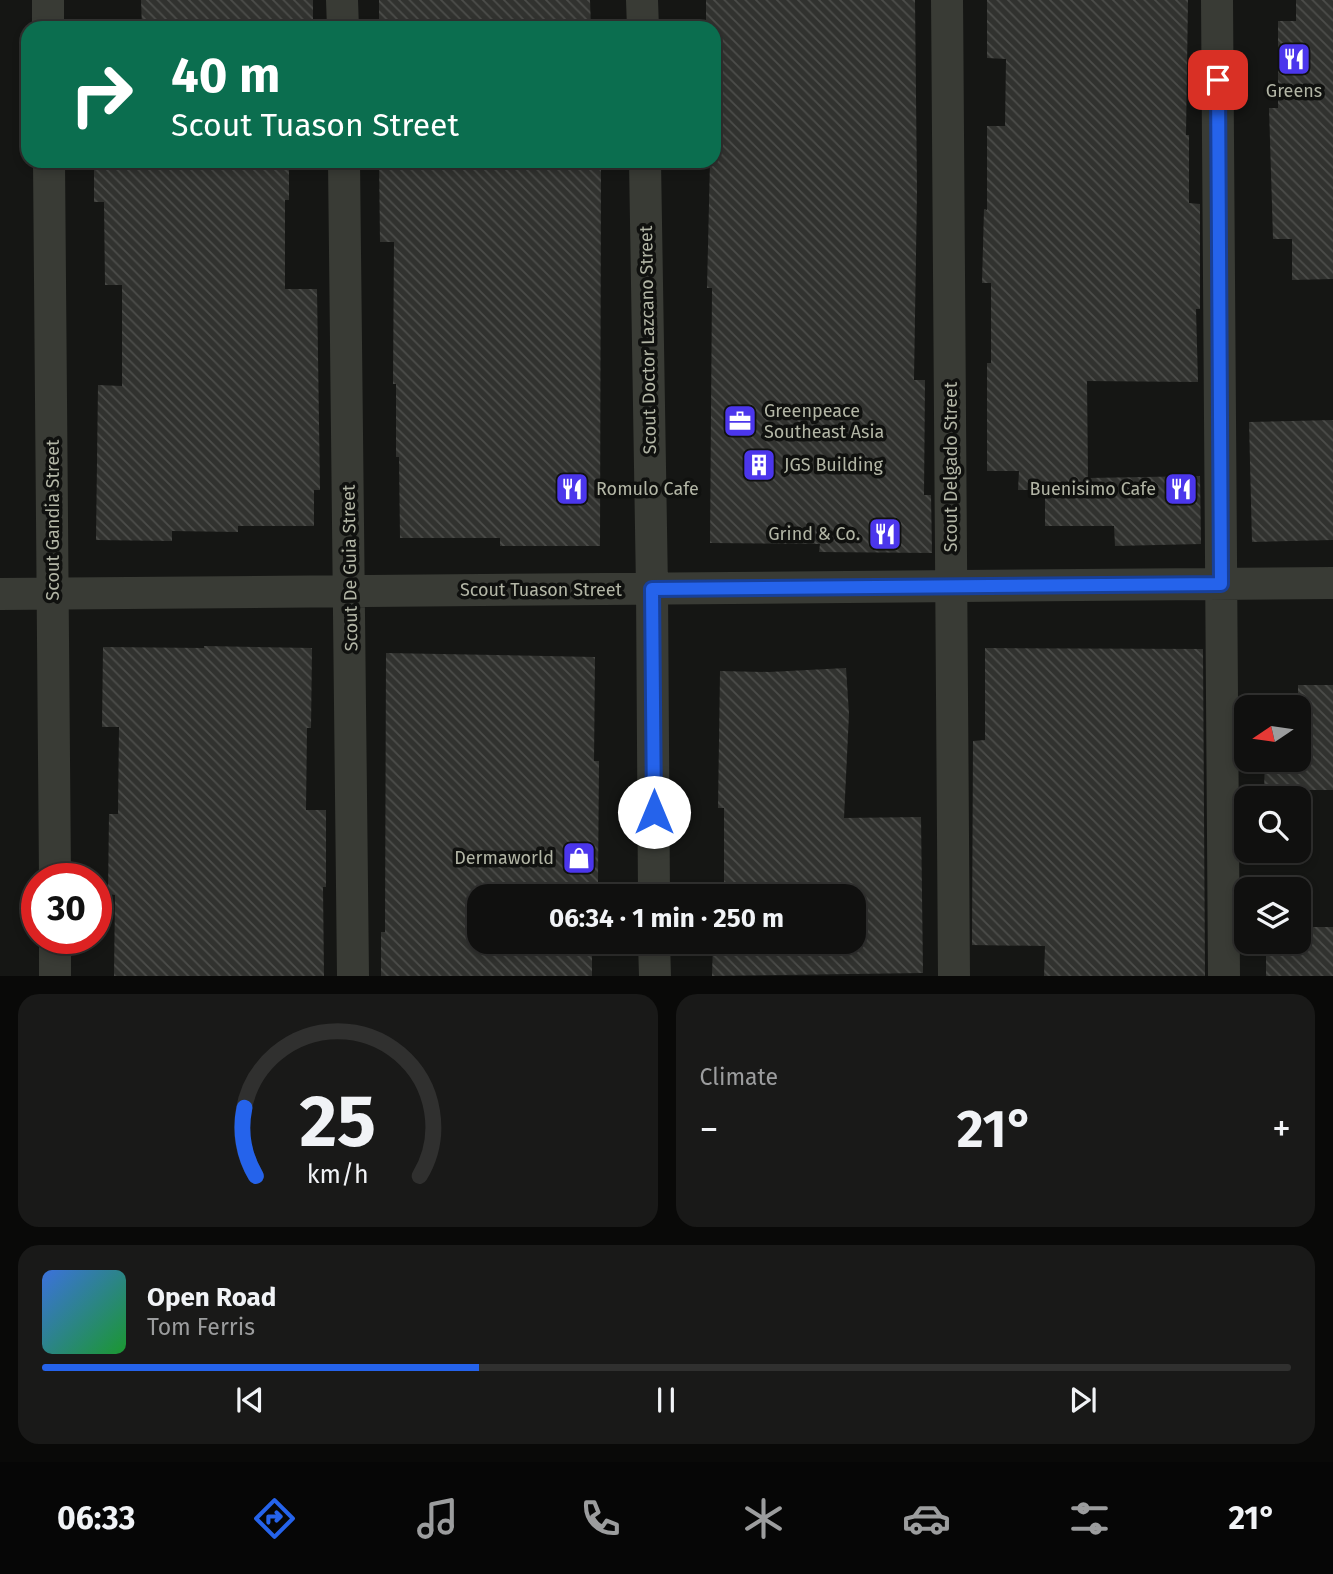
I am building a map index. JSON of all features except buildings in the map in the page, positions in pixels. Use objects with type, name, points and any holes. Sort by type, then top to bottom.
[{"type":"street","points":[[48,0],[48,21]]},
{"type":"street","points":[[342,0],[343,21]]},
{"type":"street","points":[[642,0],[643,21]]},
{"type":"street","name":"Scout Delgado Street","points":[[947,0],[954,975]]},
{"type":"street","points":[[1217,0],[1224,975]]},
{"type":"street","name":"Scout Gandia Street","points":[[50,168],[55,863]]},
{"type":"street","name":"Scout De Guia Street","points":[[344,168],[351,592],[353,975]]},
{"type":"street","name":"Scout Doctor Lazcano Street","points":[[645,168],[654,884]]},
{"type":"street","name":"Scout Tuason Street","points":[[0,594],[1333,583]]},
{"type":"street","points":[[55,954],[55,975]]},
{"type":"street","points":[[654,954],[654,975]]},
{"type":"place","name":"Greens","points":[[1294,59]]},
{"type":"place","name":"Greenpeace Southeast Asia","points":[[740,421]]},
{"type":"place","name":"JGS Building","points":[[759,465]]},
{"type":"place","name":"Romulo Cafe","points":[[572,489]]},
{"type":"place","name":"Buenisimo Cafe","points":[[1181,489]]},
{"type":"place","name":"Grind & Co.","points":[[885,534]]},
{"type":"place","name":"Dermaworld","points":[[579,858]]},
{"type":"route","points":[[654,812],[652,589],[1221,584],[1218,80]]}]
